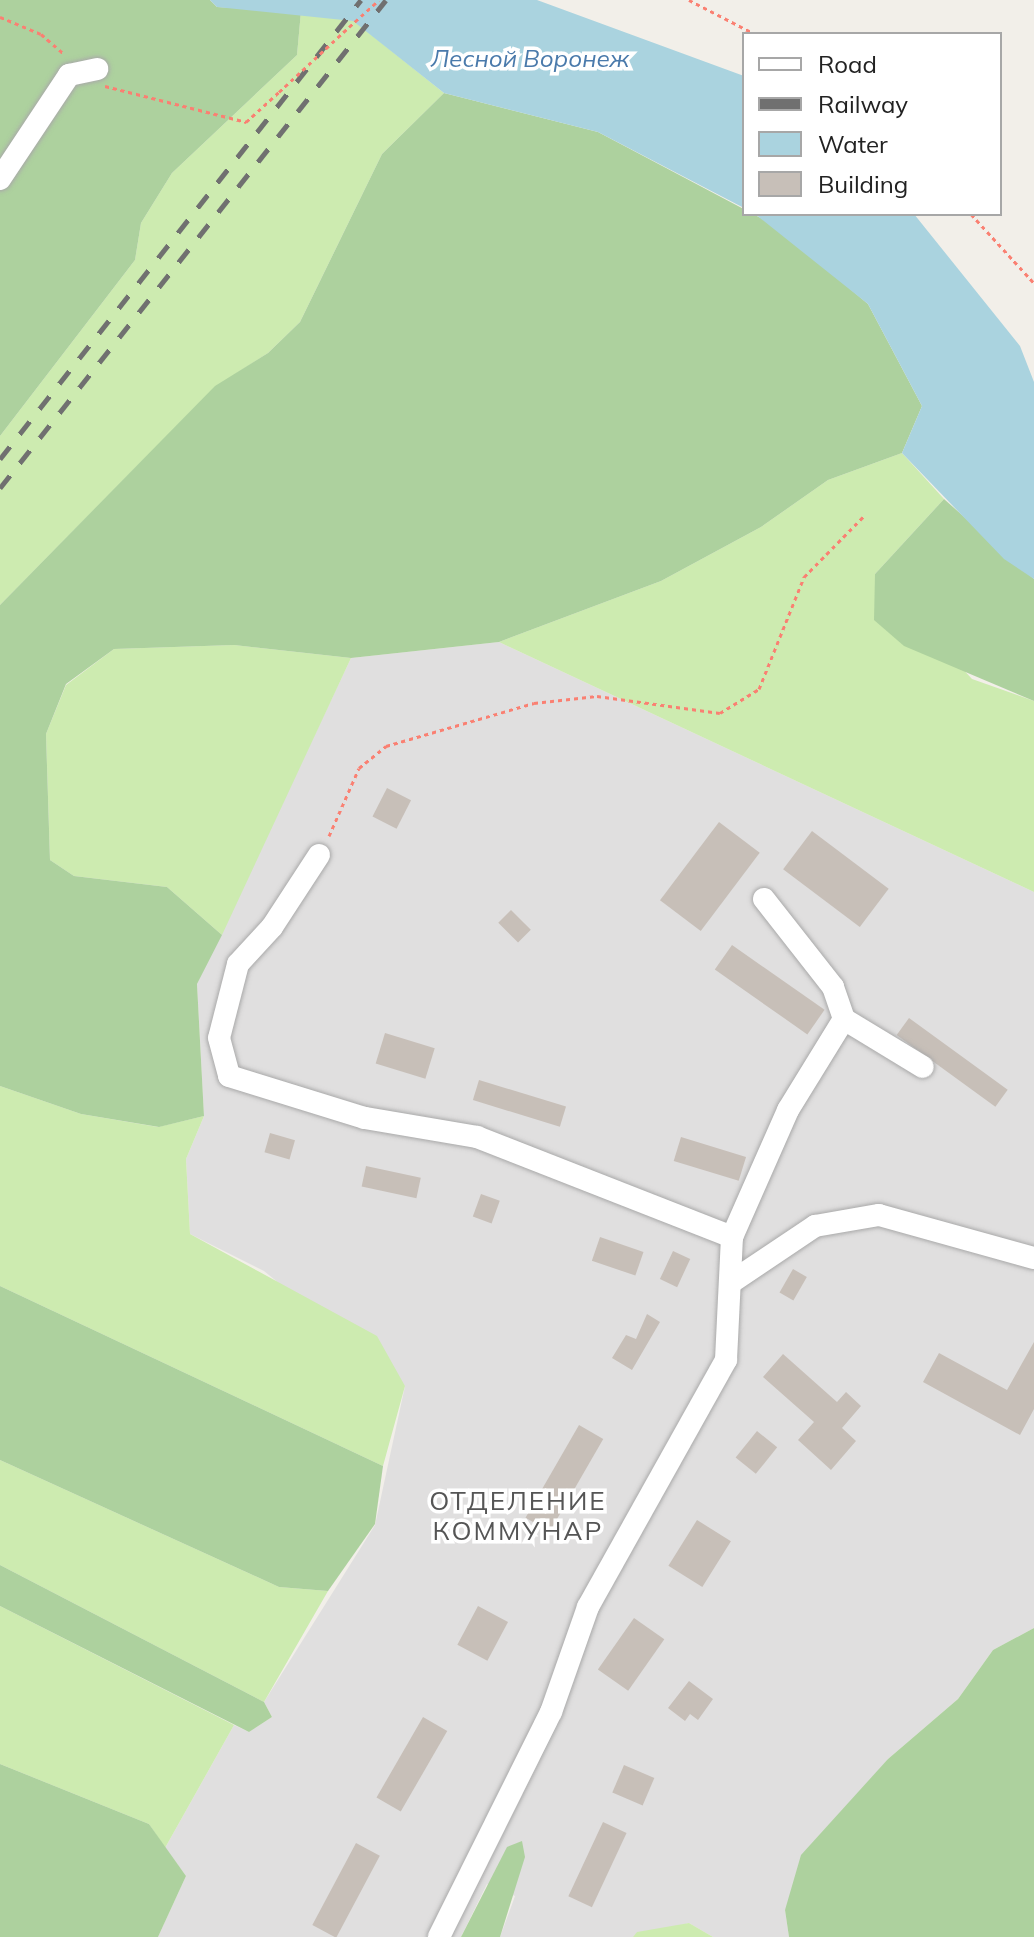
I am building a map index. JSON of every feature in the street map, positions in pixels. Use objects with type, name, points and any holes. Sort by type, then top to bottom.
[{"type":"street","points":[[0,179],[69,75],[97,69]]},
{"type":"street","points":[[319,855],[272,927],[238,964],[219,1038],[229,1076],[365,1118],[477,1137],[732,1237]]},
{"type":"street","points":[[764,899],[833,987],[844,1019],[923,1067]]},
{"type":"street","points":[[439,1937],[551,1712],[588,1607],[726,1360],[733,1281],[732,1237],[788,1110],[844,1019]]},
{"type":"street","points":[[733,1281],[815,1226],[879,1215],[1034,1258]]},
{"type":"path","points":[[0,17],[61,48],[69,75],[246,122],[379,0]]},
{"type":"path","points":[[689,0],[751,32]]},
{"type":"path","points":[[973,216],[1034,283]]},
{"type":"path","points":[[319,855],[359,768],[386,746],[534,703],[597,696],[720,713],[759,689],[804,577],[864,516]]},
{"type":"shaded area","name":"ОТДЕЛЕНИЕ КОММУНАР","points":[[499,642],[1034,892],[1034,1628],[993,1650],[958,1699],[888,1759],[785,1910],[789,1937],[713,1937],[689,1923],[633,1937],[500,1937],[515,1896],[487,1884],[461,1937],[158,1937],[186,1876],[165,1848],[234,1725],[249,1732],[272,1717],[264,1702],[375,1525],[405,1386],[264,1271],[190,1234],[186,1159],[204,1116],[197,984],[351,658]]},
{"type":"green space","points":[[0,0],[210,0],[217,7],[301,11],[297,55],[172,173],[141,223],[135,260],[0,436]]},
{"type":"green space","points":[[301,11],[354,21],[444,93],[382,154],[300,322],[268,353],[215,387],[0,605],[0,436],[135,260],[141,223],[172,173],[297,55]]},
{"type":"green space","points":[[444,93],[598,132],[742,208],[742,216],[757,216],[774,225],[868,304],[922,406],[902,453],[828,480],[761,527],[661,581],[499,642],[351,658],[234,645],[114,649],[66,684],[46,734],[50,860],[74,876],[167,887],[222,935],[197,984],[204,1116],[159,1127],[81,1114],[0,1086],[0,605],[215,386],[268,353],[300,322],[382,154]]},
{"type":"green space","points":[[902,453],[944,499],[875,574],[972,679],[1034,701],[1034,892],[499,642],[661,581],[761,527],[828,480]]},
{"type":"green space","points":[[944,499],[1034,579],[1034,701],[904,646],[874,620],[875,574]]},
{"type":"green space","points":[[234,645],[351,658],[222,935],[167,887],[74,876],[50,860],[46,734],[66,685],[114,649]]},
{"type":"green space","points":[[0,1086],[81,1114],[158,1127],[204,1116],[186,1159],[190,1234],[377,1336],[405,1386],[383,1466],[0,1286]]},
{"type":"green space","points":[[0,1286],[383,1466],[375,1524],[328,1591],[279,1587],[0,1460]]},
{"type":"green space","points":[[0,1460],[279,1587],[328,1591],[264,1702],[0,1565]]},
{"type":"green space","points":[[0,1565],[264,1702],[272,1717],[249,1732],[0,1606]]},
{"type":"green space","points":[[0,1606],[234,1725],[165,1848],[149,1824],[0,1764]]},
{"type":"green space","points":[[1034,1628],[1034,1937],[789,1937],[785,1910],[801,1855],[888,1759],[958,1699],[993,1650]]},
{"type":"green space","points":[[0,1764],[149,1824],[186,1876],[158,1937],[0,1937]]},
{"type":"green space","points":[[522,1841],[525,1857],[500,1937],[461,1937],[507,1847]]},
{"type":"green space","points":[[689,1923],[713,1937],[633,1937],[637,1932]]},
{"type":"water","name":"Лесной Воронеж","points":[[210,0],[537,0],[742,75],[742,207],[598,132],[444,93],[353,21],[217,7]]},
{"type":"water","points":[[758,216],[916,216],[1020,346],[1034,382],[1034,579],[1004,559],[902,453],[922,406],[868,304]]},
{"type":"building","points":[[387,788],[411,800],[397,829],[372,817]]},
{"type":"building","points":[[719,822],[760,853],[701,931],[660,900]]},
{"type":"building","points":[[812,831],[889,889],[860,927],[783,869]]},
{"type":"building","points":[[511,910],[531,930],[518,943],[498,923]]},
{"type":"building","points":[[732,945],[825,1010],[807,1034],[715,970]]},
{"type":"building","points":[[909,1018],[1008,1090],[995,1107],[897,1035]]},
{"type":"building","points":[[385,1033],[435,1048],[425,1079],[376,1064]]},
{"type":"building","points":[[479,1080],[566,1107],[560,1127],[473,1100]]},
{"type":"building","points":[[270,1133],[295,1140],[289,1159],[264,1152]]},
{"type":"building","points":[[681,1137],[746,1157],[739,1181],[674,1161]]},
{"type":"building","points":[[366,1166],[421,1178],[416,1198],[362,1187]]},
{"type":"building","points":[[481,1194],[500,1201],[492,1223],[473,1217]]},
{"type":"building","points":[[600,1237],[643,1252],[635,1276],[592,1261]]},
{"type":"building","points":[[673,1251],[690,1259],[677,1287],[660,1279]]},
{"type":"building","points":[[793,1269],[807,1277],[793,1300],[780,1292]]},
{"type":"building","points":[[647,1314],[660,1322],[632,1370],[612,1358],[626,1335],[636,1339]]},
{"type":"building","points":[[1034,1342],[1034,1409],[1020,1435],[923,1382],[939,1353],[1007,1390]]},
{"type":"building","points":[[783,1354],[837,1402],[846,1392],[861,1406],[842,1428],[856,1441],[831,1470],[798,1440],[814,1422],[763,1377]]},
{"type":"building","points":[[579,1425],[603,1439],[550,1532],[526,1518]]},
{"type":"building","points":[[757,1431],[777,1447],[756,1474],[736,1457]]},
{"type":"building","points":[[697,1520],[731,1541],[702,1587],[668,1566]]},
{"type":"building","points":[[478,1606],[508,1622],[487,1661],[457,1645]]},
{"type":"building","points":[[634,1618],[664,1639],[628,1691],[598,1670]]},
{"type":"building","points":[[689,1681],[713,1699],[698,1720],[690,1714],[685,1721],[668,1708]]},
{"type":"building","points":[[423,1717],[447,1731],[401,1812],[376,1798]]},
{"type":"building","points":[[624,1765],[654,1778],[643,1806],[612,1793]]},
{"type":"building","points":[[603,1822],[627,1833],[592,1907],[568,1896]]},
{"type":"building","points":[[356,1843],[380,1856],[337,1937],[312,1925]]},
{"type":"railway","points":[[0,459],[361,0]]},
{"type":"railway","points":[[0,488],[386,0]]},
{"type":"district","name":"ОТДЕЛЕНИЕ КОММУНАР","points":[[518,1516]]}]
